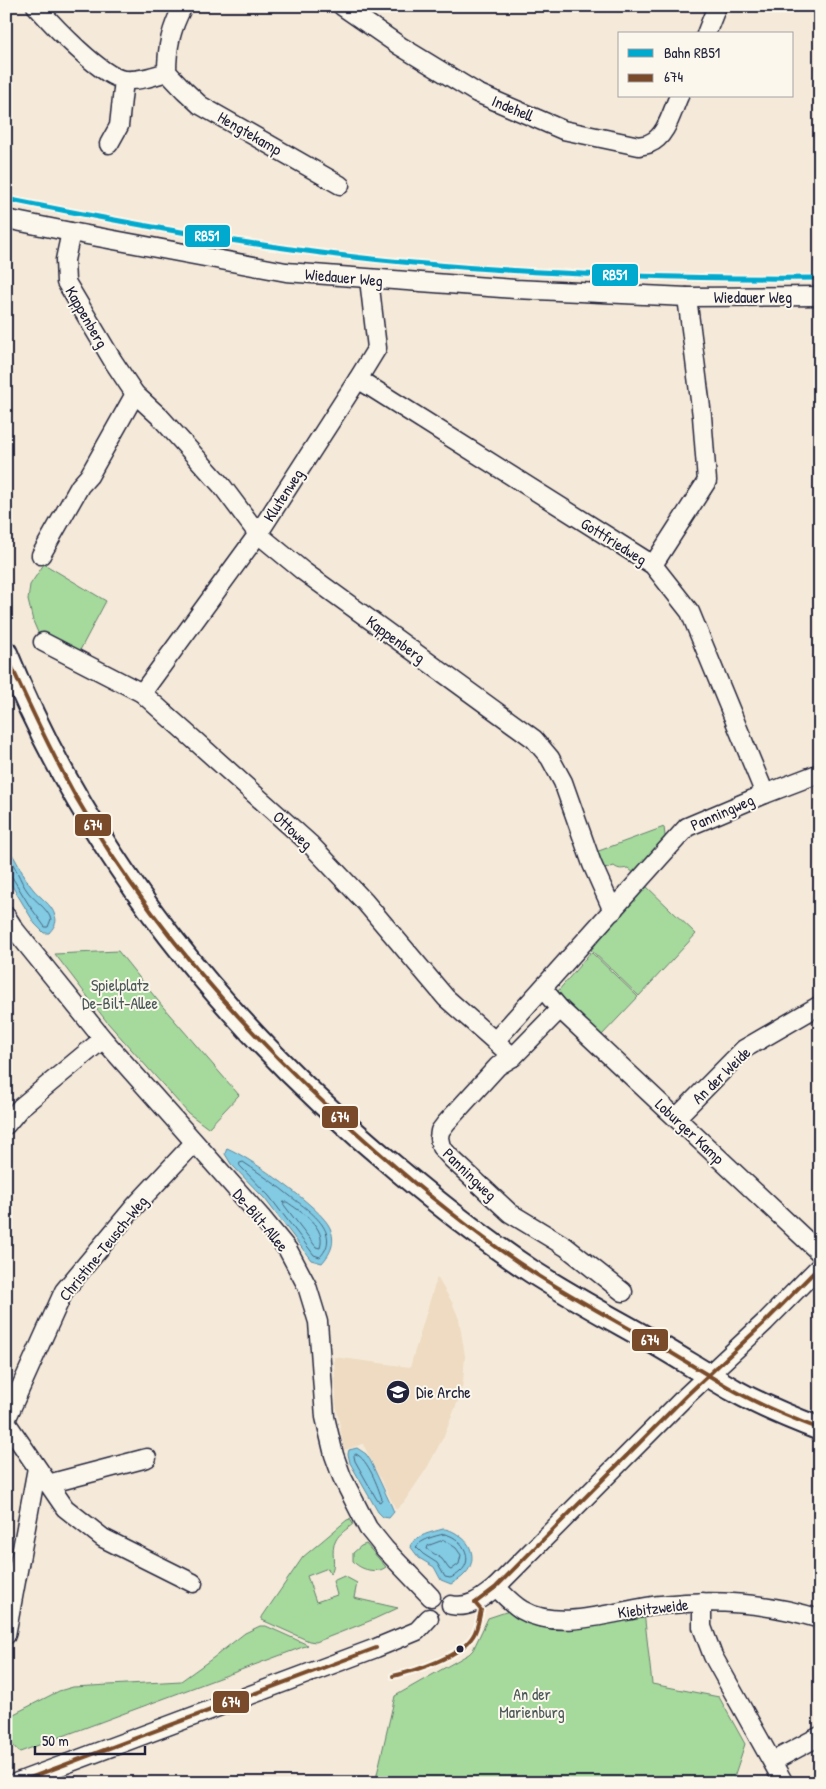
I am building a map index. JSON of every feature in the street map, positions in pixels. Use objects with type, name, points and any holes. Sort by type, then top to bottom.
[{"type":"main road","points":[[6,653],[36,722],[68,784],[123,873],[191,964],[278,1061],[373,1150],[452,1214],[503,1252],[534,1273],[747,1397],[820,1429]]},
{"type":"street","points":[[36,6],[83,54],[104,70],[124,80],[145,78],[167,72],[170,37],[183,6]]},
{"type":"street","name":"Indehell","points":[[342,6],[400,46],[476,93],[563,130],[638,146],[651,143],[658,138],[665,128],[678,98]]},
{"type":"street","points":[[707,32],[717,6]]},
{"type":"street","name":"Hengtekamp","points":[[167,72],[200,105],[340,185]]},
{"type":"street","points":[[108,144],[119,126],[124,80]]},
{"type":"street","name":"Wiedauer Weg","points":[[6,219],[286,272],[369,280],[687,297],[818,296]]},
{"type":"street","name":"Kappenberg","points":[[71,232],[65,260],[66,282],[112,361],[135,394],[160,417],[222,486],[258,534],[303,571],[534,739],[550,758],[563,782],[592,864],[613,911]]},
{"type":"street","name":"Klutenweg","points":[[142,693],[258,534],[377,348],[369,280]]},
{"type":"street","points":[[653,565],[707,481],[702,416],[687,297]]},
{"type":"street","name":"Gottfriedweg","points":[[358,379],[653,565],[690,612],[765,794]]},
{"type":"street","points":[[41,555],[80,486],[89,476],[135,394]]},
{"type":"street","name":"Ottoweg","points":[[42,642],[142,693],[310,844],[365,902],[446,998],[513,1057]]},
{"type":"street","name":"Panningweg","points":[[495,1041],[687,827],[820,773]]},
{"type":"street","name":"De-Bilt-Allee","points":[[9,928],[103,1039],[288,1250],[307,1286],[318,1322],[325,1417],[342,1477],[368,1528],[385,1549],[431,1597]]},
{"type":"street","points":[[543,989],[560,1009]]},
{"type":"street","name":"An der Weide","points":[[676,1118],[744,1049],[820,1005]]},
{"type":"street","name":"Panningweg","points":[[560,1009],[513,1057],[498,1066],[446,1123],[440,1131],[438,1138],[441,1147],[452,1159],[510,1213],[566,1247],[623,1292]]},
{"type":"street","name":"Loburger Kamp","points":[[560,1009],[820,1253]]},
{"type":"street","points":[[6,1125],[21,1107],[103,1039]]},
{"type":"street","name":"Christine-Teusch-Weg","points":[[193,1584],[103,1538],[65,1508],[6,1421],[64,1291],[135,1206],[194,1142]]},
{"type":"street","points":[[451,1605],[450,1613],[445,1619],[437,1621],[429,1618],[425,1607],[431,1597],[439,1595],[443,1596],[451,1605],[465,1606],[475,1602],[496,1587],[820,1266]]},
{"type":"street","points":[[48,1484],[146,1458]]},
{"type":"street","points":[[6,1635],[38,1468]]},
{"type":"street","name":"Kiebitzweide","points":[[496,1587],[523,1610],[556,1620],[585,1618],[660,1605],[702,1602],[738,1604],[799,1613],[820,1620]]},
{"type":"street","points":[[702,1602],[702,1627],[712,1656],[784,1783]]},
{"type":"street","points":[[15,1783],[376,1648],[416,1631],[429,1618]]},
{"type":"street","points":[[773,1761],[820,1736]]},
{"type":"shaded area","name":"Die Arche","points":[[437,1277],[452,1302],[459,1319],[465,1356],[463,1383],[444,1436],[427,1468],[404,1502],[396,1510],[363,1444],[344,1450],[336,1404],[334,1357],[410,1367]]},
{"type":"green space","points":[[44,564],[106,601],[78,654],[39,635],[33,621],[28,600],[30,585]]},
{"type":"green space","points":[[664,827],[665,836],[668,840],[636,875],[628,868],[619,869],[614,866],[605,869],[596,852]]},
{"type":"green space","points":[[645,885],[696,934],[639,996],[591,950]]},
{"type":"green space","name":"Spielplatz De-Bilt-Allee","points":[[118,951],[163,1007],[239,1095],[208,1128],[188,1113],[107,1022],[55,954]]},
{"type":"green space","points":[[591,952],[638,997],[601,1036],[573,1010],[558,991]]},
{"type":"green space","points":[[350,1519],[353,1524],[339,1536],[334,1545],[333,1567],[330,1574],[328,1568],[307,1576],[316,1602],[337,1595],[333,1581],[344,1576],[357,1583],[354,1598],[398,1608],[316,1642],[309,1641],[262,1620],[262,1617],[303,1557]]},
{"type":"green space","points":[[366,1544],[386,1567],[373,1571],[360,1567],[353,1561],[353,1553]]},
{"type":"green space","name":"An der Marienburg","points":[[512,1610],[530,1622],[644,1612],[652,1684],[719,1697],[745,1744],[732,1783],[375,1783],[395,1696],[469,1654],[473,1650],[488,1618]]},
{"type":"green space","points":[[260,1626],[266,1626],[308,1645],[20,1752],[11,1741],[6,1718],[59,1691],[73,1687],[181,1681],[245,1633]]},
{"type":"water","points":[[6,846],[29,884],[49,905],[53,912],[56,919],[49,933],[44,933],[35,924],[6,876]]},
{"type":"water","points":[[227,1148],[251,1161],[284,1184],[314,1208],[324,1219],[330,1228],[333,1238],[330,1251],[322,1263],[311,1260],[265,1199],[231,1164],[225,1154]]},
{"type":"water","points":[[357,1448],[366,1454],[370,1460],[391,1505],[394,1512],[389,1518],[383,1517],[378,1512],[350,1463],[349,1450]]},
{"type":"water","points":[[443,1529],[453,1532],[465,1541],[469,1545],[472,1555],[468,1571],[451,1584],[441,1580],[434,1567],[419,1558],[410,1546],[416,1539]]},
{"type":"rail line","name":"RB51","points":[[6,199],[209,237],[311,252],[413,263],[514,271],[616,275],[820,278]]},
{"type":"transit line","name":"674","points":[[6,654],[40,727],[77,799],[107,848],[140,896],[212,987],[291,1071],[333,1111],[432,1198],[490,1243],[531,1271],[735,1391],[777,1412],[820,1429]]},
{"type":"transit line","name":"674","points":[[475,1603],[496,1587],[686,1396],[765,1322],[820,1266]]},
{"type":"transit line","name":"674","points":[[393,1676],[413,1671],[448,1657],[467,1644],[476,1630],[481,1610],[475,1603]]},
{"type":"transit line","name":"674","points":[[16,1783],[376,1648]]},
{"type":"place","name":"Die Arche","points":[[398,1392]]}]
